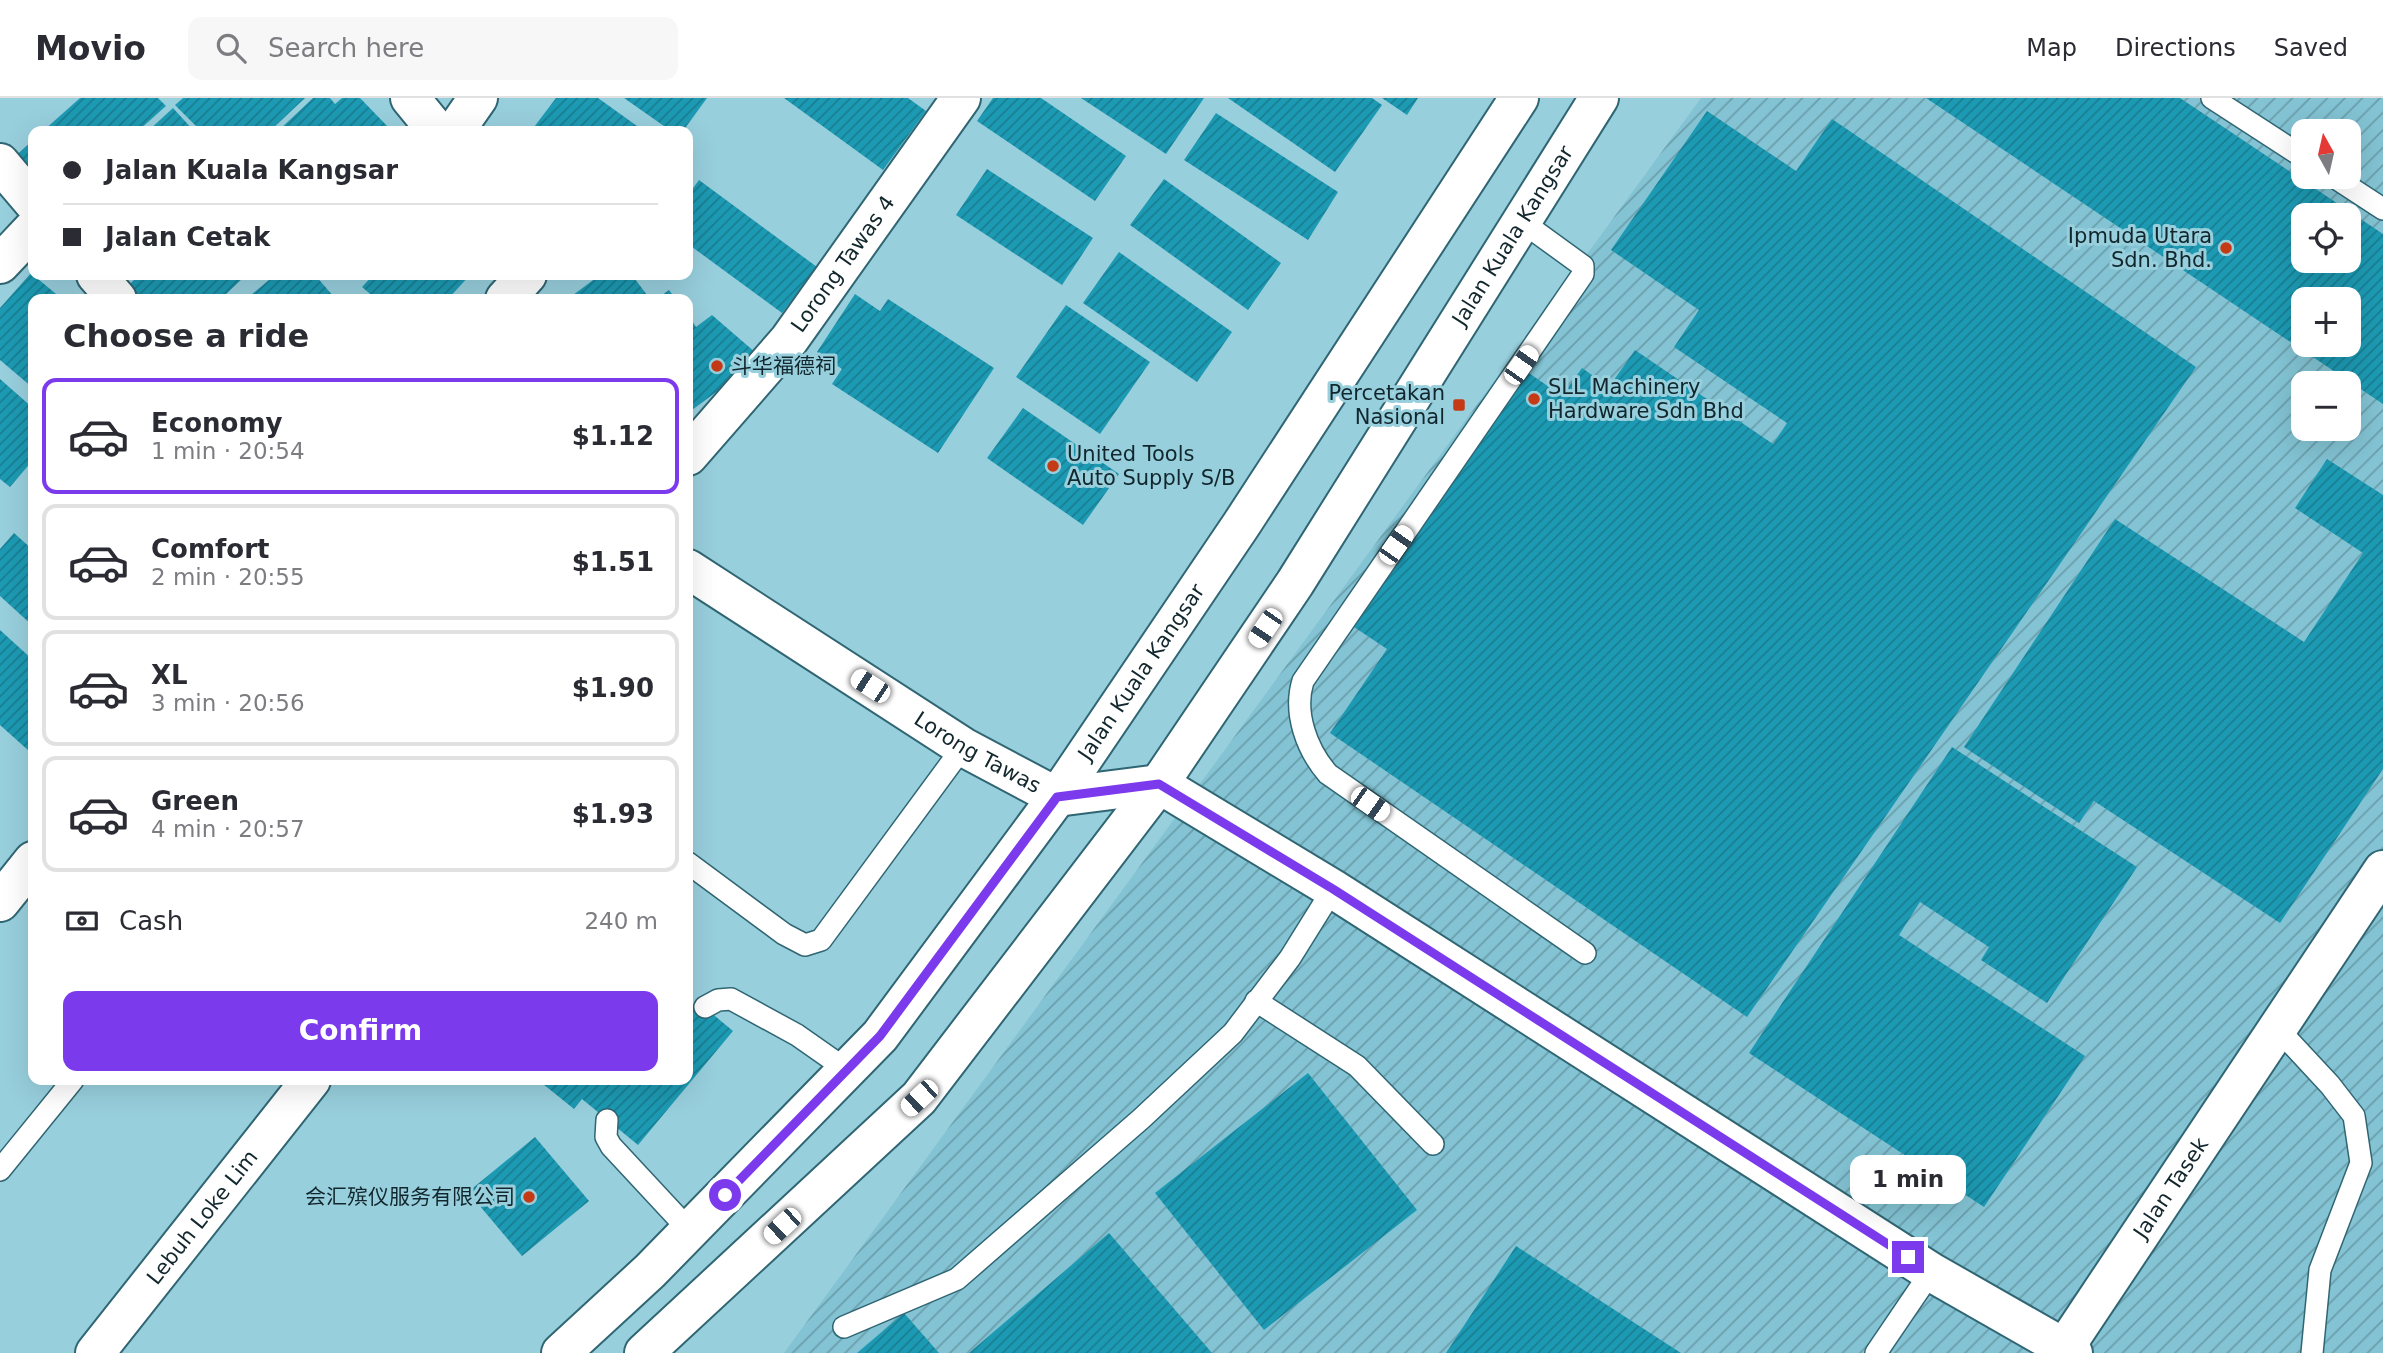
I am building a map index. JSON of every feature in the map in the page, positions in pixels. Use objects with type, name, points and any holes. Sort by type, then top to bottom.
[{"type":"main road","points":[[410,98],[433,126]]},
{"type":"main road","points":[[458,126],[478,98]]},
{"type":"main road","name":"Lorong Tawas 4","points":[[693,450],[789,340],[961,98]]},
{"type":"main road","name":"Jalan Kuala Kangsar","points":[[561,1353],[650,1271],[880,1036],[1057,797],[1241,526],[1519,98]]},
{"type":"main road","name":"Jalan Kuala Kangsar","points":[[645,1353],[919,1098],[1159,784],[1295,583],[1599,98]]},
{"type":"main road","points":[[0,163],[28,196]]},
{"type":"main road","points":[[0,264],[28,234]]},
{"type":"main road","points":[[100,280],[113,294]]},
{"type":"main road","points":[[510,294],[522,280]]},
{"type":"main road","name":"Lorong Tawas","points":[[694,584],[963,747],[1057,797]]},
{"type":"main road","points":[[1057,797],[1159,784],[1333,889],[1931,1272],[2069,1350]]},
{"type":"main road","points":[[0,902],[28,867]]},
{"type":"main road","name":"Jalan Tasek","points":[[2069,1350],[2277,1028],[2383,870]]},
{"type":"main road","name":"Lebuh Loke Lim","points":[[95,1353],[307,1085]]},
{"type":"lane","points":[[2212,98],[2291,149]]},
{"type":"lane","points":[[2352,189],[2383,209]]},
{"type":"lane","points":[[1521,220],[1575,258],[1583,266],[1583,275],[1303,681],[1300,710],[1311,748],[1328,774],[1585,953]]},
{"type":"lane","points":[[693,867],[784,933],[805,945],[821,940],[963,747]]},
{"type":"lane","points":[[844,1326],[957,1279],[1159,1102],[1233,1033],[1290,958],[1333,889]]},
{"type":"lane","points":[[705,1007],[718,1000],[731,999],[797,1035],[847,1070]]},
{"type":"lane","points":[[1256,1001],[1357,1066],[1433,1144]]},
{"type":"lane","points":[[2277,1028],[2330,1085],[2354,1116],[2361,1163],[2320,1270],[2312,1353]]},
{"type":"lane","points":[[0,1170],[69,1085]]},
{"type":"lane","points":[[607,1120],[606,1137],[611,1146],[690,1231]]},
{"type":"lane","points":[[1876,1353],[1931,1272]]},
{"type":"shaded area","points":[[1701,98],[2383,98],[2383,1353],[784,1353]]},
{"type":"building","points":[[80,98],[158,98],[166,106],[144,126],[49,126]]},
{"type":"building","points":[[183,98],[305,98],[275,126],[196,126],[175,105]]},
{"type":"building","points":[[313,98],[330,98],[335,104],[342,98],[360,98],[387,126],[283,126]]},
{"type":"building","points":[[556,98],[598,98],[637,126],[535,126]]},
{"type":"building","points":[[624,98],[707,98],[687,126],[664,126]]},
{"type":"building","points":[[784,98],[908,98],[926,111],[883,170]]},
{"type":"building","points":[[993,98],[1041,98],[1126,156],[1095,201],[977,121]]},
{"type":"building","points":[[1081,98],[1204,98],[1166,154]]},
{"type":"building","points":[[1228,98],[1372,98],[1382,105],[1335,172]]},
{"type":"building","points":[[1382,98],[1418,98],[1407,115]]},
{"type":"building","name":"Ipmuda Utara Sdn. Bhd.","points":[[1926,98],[2180,98],[2291,172],[2291,189],[2316,189],[2337,203],[2291,203],[2291,273],[2361,273],[2361,219],[2383,234],[2383,404],[2361,389],[2361,371],[2334,371],[2313,357],[2361,357],[2361,287],[2291,287],[2291,342]]},
{"type":"building","points":[[173,108],[189,126],[153,126]]},
{"type":"building","points":[[1707,111],[1796,171],[1832,119],[2196,367],[1747,1017],[1330,733],[1387,649],[1351,625],[1526,371],[1562,396],[1582,368],[1609,387],[1635,350],[1773,444],[1787,423],[1674,347],[1699,310],[1611,250]]},
{"type":"building","points":[[1216,113],[1338,192],[1308,240],[1184,160]]},
{"type":"building","points":[[28,145],[28,185],[8,163]]},
{"type":"building","points":[[987,169],[1093,238],[1062,285],[956,215]]},
{"type":"building","points":[[1164,179],[1281,263],[1248,310],[1130,225]]},
{"type":"building","points":[[699,180],[817,267],[782,313],[693,248],[693,188]]},
{"type":"building","points":[[1119,252],[1232,332],[1197,382],[1083,303]]},
{"type":"building","points":[[28,276],[28,280],[39,280],[56,294],[28,294],[28,384],[0,360],[0,308]]},
{"type":"building","points":[[134,280],[241,280],[226,294],[130,294],[125,289]]},
{"type":"building","points":[[269,280],[319,280],[331,294],[252,294]]},
{"type":"building","points":[[368,280],[465,280],[453,294],[370,294],[362,287]]},
{"type":"building","points":[[593,280],[636,280],[646,294],[574,294]]},
{"type":"building","points":[[855,294],[880,311],[888,299],[994,368],[938,453],[832,384],[842,369],[817,352]]},
{"type":"building","points":[[1066,305],[1150,362],[1100,434],[1016,377]]},
{"type":"building","name":"斗华福德祠","points":[[712,315],[756,353],[735,378],[693,409],[693,322],[696,327]]},
{"type":"building","points":[[0,379],[28,404],[28,466],[10,487],[0,479]]},
{"type":"building","name":"United Tools Auto Supply S/B","points":[[1023,408],[1119,474],[1083,525],[987,458]]},
{"type":"building","points":[[2327,459],[2383,495],[2383,769],[2280,923],[2094,801],[2079,823],[1964,747],[2115,519],[2304,642],[2363,553],[2295,508]]},
{"type":"building","points":[[14,533],[28,546],[28,621],[0,596],[0,549]]},
{"type":"building","points":[[0,630],[28,655],[28,750],[0,725]]},
{"type":"building","points":[[1952,747],[2137,867],[2047,1003],[1981,960],[1989,947],[1920,902],[1899,935],[2085,1056],[1984,1207],[1749,1053]]},
{"type":"building","points":[[697,1001],[733,1031],[693,1079],[693,1005]]},
{"type":"building","points":[[1308,1073],[1417,1210],[1264,1330],[1155,1193]]},
{"type":"building","points":[[544,1085],[688,1085],[638,1145],[582,1099],[574,1109]]},
{"type":"building","name":"会汇殡仪服务有限公司","points":[[535,1137],[589,1201],[522,1256],[468,1192]]},
{"type":"building","points":[[1109,1233],[1212,1353],[969,1353]]},
{"type":"building","points":[[1516,1246],[1681,1353],[1446,1353]]},
{"type":"building","points":[[904,1313],[939,1353],[857,1353]]},
{"type":"place","name":"Ipmuda Utara Sdn. Bhd.","points":[[2226,248]]},
{"type":"place","name":"斗华福德祠","points":[[717,366]]},
{"type":"place","name":"SLL Machinery Hardware Sdn Bhd","points":[[1534,399]]},
{"type":"place","name":"Percetakan Nasional","points":[[1459,405]]},
{"type":"place","name":"United Tools Auto Supply S/B","points":[[1053,466]]},
{"type":"place","name":"会汇殡仪服务有限公司","points":[[529,1197]]},
{"type":"route","points":[[725,1195],[880,1036],[1057,797],[1159,784],[1333,889],[1908,1257]]}]
